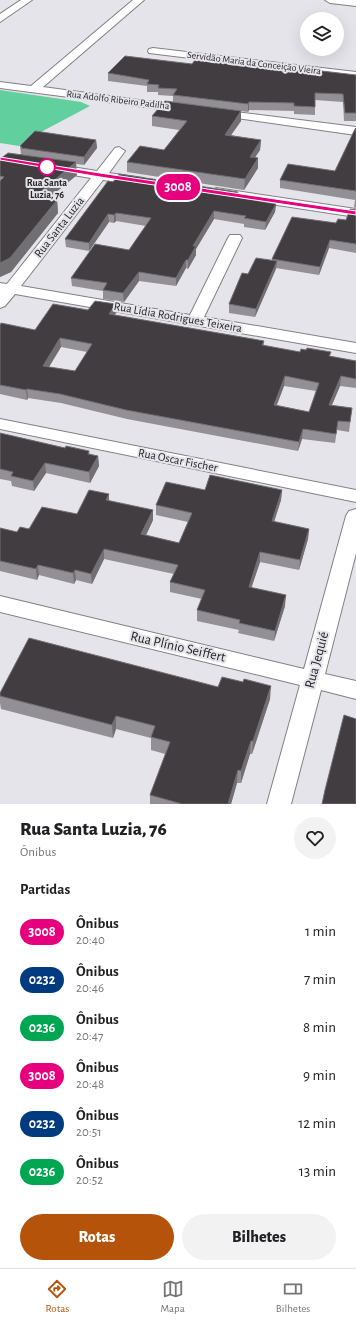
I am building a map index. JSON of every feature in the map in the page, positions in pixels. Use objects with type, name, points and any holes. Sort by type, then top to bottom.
[{"type":"street","points":[[0,19],[27,0]]},
{"type":"street","points":[[33,90],[139,0]]},
{"type":"street","points":[[330,0],[356,3]]},
{"type":"street","name":"Servidão Maria da Conceição Vieira","points":[[153,51],[356,75]]},
{"type":"street","name":"Rua Adolfo Ribeiro Padilha","points":[[0,85],[191,110]]},
{"type":"street","points":[[206,112],[356,131]]},
{"type":"street","name":"Rua Santa Luzia","points":[[0,303],[5,288],[119,151]]},
{"type":"street","points":[[45,166],[154,183]]},
{"type":"street","points":[[201,190],[356,213]]},
{"type":"street","points":[[195,320],[235,238]]},
{"type":"street","name":"Rua Lídia Rodrigues Teixeira","points":[[5,288],[356,348]]},
{"type":"street","name":"Rua Oscar Fischer","points":[[0,424],[356,496]]},
{"type":"street","name":"Rua Jequié","points":[[279,804],[356,516]]},
{"type":"street","name":"Rua Plínio Seiffert","points":[[0,604],[356,690]]},
{"type":"green space","points":[[0,90],[81,102],[90,106],[39,133],[19,146],[0,143]]},
{"type":"building","points":[[125,56],[192,64],[198,56],[266,65],[267,63],[286,65],[283,69],[321,74],[322,71],[356,75],[356,113],[345,113],[343,94],[315,93],[315,107],[294,106],[294,103],[249,102],[248,104],[173,95],[177,89],[158,88],[159,85],[147,84],[149,80],[108,73]]},
{"type":"building","points":[[165,101],[241,111],[225,135],[261,140],[250,157],[258,158],[245,179],[127,162],[140,146],[164,150],[187,121],[152,116]]},
{"type":"building","points":[[356,128],[356,191],[280,180],[288,164],[335,171]]},
{"type":"building","points":[[35,131],[96,140],[84,157],[21,148],[22,147],[20,146]]},
{"type":"building","points":[[8,153],[76,162],[34,197],[57,200],[10,258],[0,263],[0,181],[4,177],[0,176],[0,159]]},
{"type":"building","points":[[119,174],[238,192],[235,197],[276,204],[266,222],[244,218],[246,216],[214,211],[193,246],[196,246],[176,278],[139,272],[123,293],[103,290],[107,283],[71,278],[95,244],[129,250],[151,218],[116,213],[114,215],[108,214],[89,243],[65,239],[108,181],[113,182]]},
{"type":"building","points":[[350,209],[356,210],[356,244],[330,240],[320,267],[272,259],[292,217],[336,223],[338,219],[346,220]]},
{"type":"building","points":[[256,258],[277,261],[256,309],[229,304],[242,273],[248,274]]},
{"type":"building","points":[[95,301],[116,304],[109,314],[264,341],[262,345],[300,352],[301,349],[306,350],[307,348],[331,352],[329,356],[356,361],[356,379],[341,376],[329,405],[352,408],[350,422],[338,421],[336,434],[303,429],[299,442],[126,410],[60,394],[0,385],[1,323],[35,330],[53,304],[88,310]],"holes":[[[60,338],[92,344],[75,371],[43,366]],[[285,376],[319,383],[309,412],[274,405]]]},
{"type":"building","points":[[0,433],[65,448],[66,446],[89,451],[88,454],[98,456],[89,472],[45,463],[33,481],[11,476],[13,472],[0,469]]},
{"type":"building","points":[[210,475],[282,490],[272,521],[309,529],[300,560],[260,552],[249,587],[286,595],[275,631],[239,623],[240,620],[197,610],[205,590],[170,582],[178,565],[104,549],[91,574],[75,570],[73,573],[38,565],[36,569],[0,561],[0,528],[17,532],[20,527],[29,529],[42,507],[77,514],[89,490],[109,494],[106,500],[153,510],[141,534],[179,543],[192,513],[156,505],[166,482],[205,490]]},
{"type":"building","points":[[29,638],[218,687],[222,677],[243,682],[244,679],[271,686],[253,741],[251,741],[241,771],[238,770],[228,804],[182,804],[150,795],[170,742],[151,737],[155,726],[116,716],[112,725],[0,696],[0,693]]},
{"type":"building","points":[[344,715],[356,719],[356,804],[322,804],[325,790]]},
{"type":"bus line","name":"3008","points":[[0,158],[100,175],[356,213]]},
{"type":"place","name":"Rua Santa Luzia, 76","points":[[47,167]]}]
